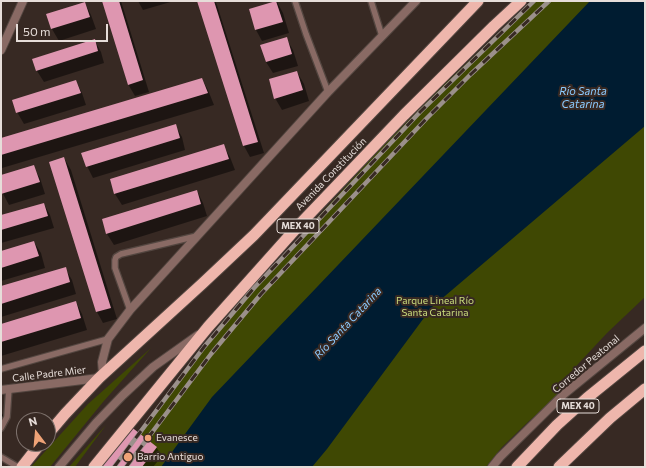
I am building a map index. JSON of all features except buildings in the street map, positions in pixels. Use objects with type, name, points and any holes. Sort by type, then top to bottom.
[{"type":"highway","name":"Avenida Constitución","points":[[56,425],[101,376],[204,283],[254,234],[478,1]]},
{"type":"highway","name":"Avenida Constitución","points":[[94,467],[208,328],[300,224],[404,115],[521,1]]},
{"type":"highway","name":"MEX 40","points":[[517,467],[557,425],[587,398],[645,351]]},
{"type":"highway","name":"MEX 40","points":[[559,467],[610,418],[645,389]]},
{"type":"highway","points":[[22,467],[34,452]]},
{"type":"street","points":[[1,50],[23,1]]},
{"type":"street","points":[[101,376],[102,362],[108,339],[130,310],[328,92],[416,1]]},
{"type":"street","points":[[59,467],[96,423],[153,367],[208,328]]},
{"type":"street","name":"Corredor Peatonal","points":[[492,467],[500,457],[563,395],[645,328]]},
{"type":"street","name":"Calle Padre Mier","points":[[5,389],[101,376]]},
{"type":"lane","points":[[295,1],[328,92]]},
{"type":"lane","points":[[371,1],[382,36]]},
{"type":"lane","points":[[130,310],[115,268],[116,257],[121,254],[198,236]]},
{"type":"lane","points":[[1,369],[108,339]]},
{"type":"lane","points":[[1,428],[7,417],[5,389]]},
{"type":"lane","points":[[1,457],[18,467]]},
{"type":"green space","name":"Parque Lineal Río Santa Catarina","points":[[532,1],[645,1],[645,297],[607,333],[565,378],[560,385],[557,397],[502,447],[486,467],[113,467],[211,340],[305,231],[380,149],[448,81]]},
{"type":"green space","points":[[151,348],[103,402],[50,467],[31,467],[45,452],[56,452],[56,439],[88,404]]},
{"type":"green space","points":[[106,425],[75,467],[69,467]]},
{"type":"water","name":"Río Santa Catarina","points":[[590,1],[645,1],[645,126],[432,307],[312,467],[161,467],[212,397]]},
{"type":"railway","points":[[114,467],[204,347],[254,288],[420,112],[534,1]]},
{"type":"railway","points":[[126,467],[211,354],[261,294],[427,118],[471,74],[549,1]]},
{"type":"place","name":"Evanesce","points":[[148,438]]},
{"type":"place","name":"Barrio Antiguo","points":[[128,457]]}]
